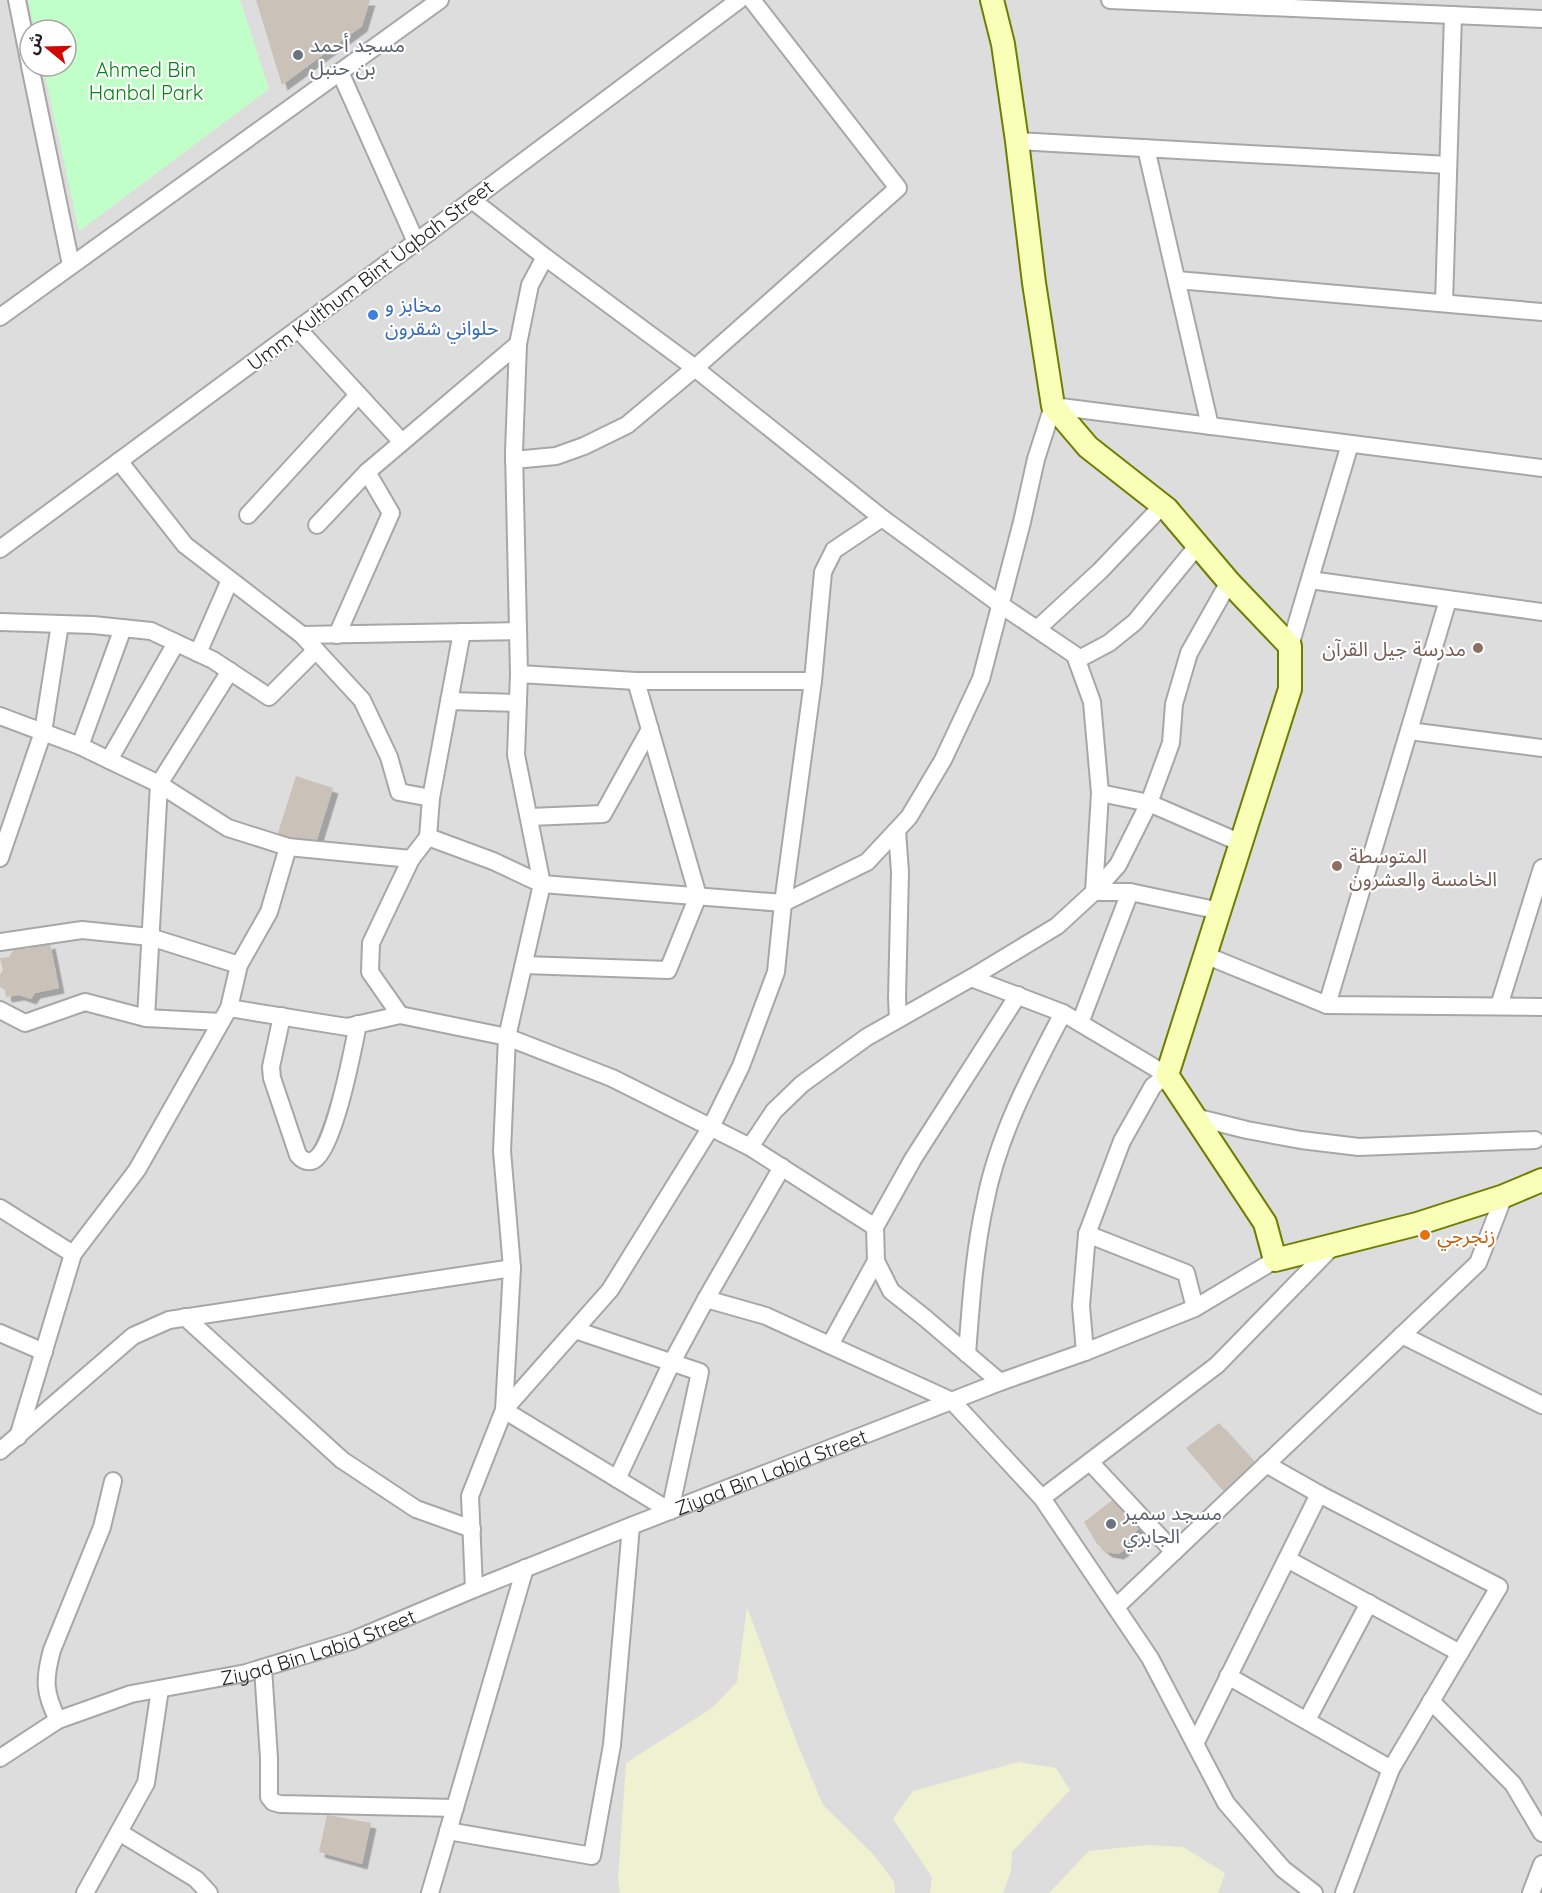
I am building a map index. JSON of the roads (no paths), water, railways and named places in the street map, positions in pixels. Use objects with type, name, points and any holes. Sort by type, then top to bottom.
[{"type":"street","points":[[17,0],[21,18]]},
{"type":"street","points":[[0,317],[440,0]]},
{"type":"street","name":"Umm Kulthum Bint Uqbah Street","points":[[0,549],[740,0]]},
{"type":"street","points":[[514,460],[556,456],[627,425],[695,369],[898,188],[752,0]]},
{"type":"street","points":[[428,837],[493,861],[542,884],[783,903],[867,862],[909,817],[943,760],[981,679],[1036,459],[1053,406],[1034,283],[1003,44],[992,0]]},
{"type":"street","points":[[1110,0],[1542,19]]},
{"type":"street","points":[[1444,303],[1453,15]]},
{"type":"street","points":[[340,72],[416,242]]},
{"type":"street","points":[[33,78],[71,265]]},
{"type":"street","points":[[1017,141],[1448,165]]},
{"type":"street","points":[[1146,148],[1210,426]]},
{"type":"street","points":[[472,200],[695,369],[882,518],[1001,605],[1075,655],[1092,702],[1100,793],[1094,891]]},
{"type":"street","points":[[474,1589],[470,1496],[504,1410],[512,1268],[502,1151],[507,1037],[542,884],[516,755],[519,674],[514,460],[518,344],[530,285],[545,257]]},
{"type":"street","points":[[1177,280],[1542,312]]},
{"type":"street","points":[[298,329],[402,442]]},
{"type":"street","points":[[317,525],[367,472],[518,344]]},
{"type":"street","points":[[248,515],[358,395]]},
{"type":"street","points":[[1053,406],[1542,468]]},
{"type":"street","points":[[1053,406],[1088,447],[1163,505],[1229,582],[1290,646]]},
{"type":"street","points":[[1085,1352],[1081,1306],[1087,1234],[1122,1142],[1153,1086],[1167,1075],[1290,689],[1290,646],[1350,444]]},
{"type":"street","points":[[119,461],[185,545],[302,635],[362,700],[389,758],[399,792],[431,798]]},
{"type":"street","points":[[337,635],[391,513],[367,472]]},
{"type":"street","points":[[1037,629],[1100,571],[1163,505]]},
{"type":"street","points":[[504,1410],[610,1290],[711,1127],[741,1066],[777,972],[783,903],[813,681],[823,572],[834,550],[882,518]]},
{"type":"street","points":[[1077,660],[1109,643],[1135,622],[1198,545]]},
{"type":"street","points":[[198,652],[230,580]]},
{"type":"street","points":[[1310,580],[1542,612]]},
{"type":"street","points":[[750,1147],[774,1111],[802,1084],[867,1037],[1057,926],[1118,865],[1149,803],[1171,743],[1174,704],[1189,653],[1229,582]]},
{"type":"street","points":[[1327,1005],[1448,600]]},
{"type":"street","points":[[0,622],[151,631],[198,652],[269,697],[316,650]]},
{"type":"street","points":[[0,858],[43,732],[60,624]]},
{"type":"street","points":[[80,746],[123,628]]},
{"type":"street","points":[[302,635],[518,631]]},
{"type":"street","points":[[400,1015],[370,972],[371,943],[411,859],[428,837],[431,798],[462,632]]},
{"type":"street","points":[[110,760],[176,643]]},
{"type":"street","points":[[146,1018],[159,784],[230,671]]},
{"type":"street","points":[[519,674],[636,681],[813,681]]},
{"type":"street","points":[[524,965],[669,970],[698,896],[636,681]]},
{"type":"street","points":[[449,701],[518,703]]},
{"type":"street","points":[[0,716],[80,746],[159,784],[228,828],[288,847],[411,859]]},
{"type":"street","points":[[528,817],[603,814],[650,729]]},
{"type":"street","points":[[1409,731],[1542,748]]},
{"type":"street","points":[[1100,793],[1149,803],[1241,843]]},
{"type":"street","points":[[897,831],[900,893],[898,1019]]},
{"type":"street","points":[[18,1437],[74,1254],[137,1170],[225,1015],[239,965],[269,912],[288,847]]},
{"type":"street","points":[[1499,1005],[1542,869]]},
{"type":"street","points":[[1094,891],[1130,892],[1220,911]]},
{"type":"street","points":[[1080,1023],[1130,892]]},
{"type":"street","points":[[0,942],[81,930],[150,937],[239,965]]},
{"type":"street","points":[[1205,955],[1327,1005],[1542,1007]]},
{"type":"street","points":[[971,978],[1063,1013],[1167,1075],[1265,1223],[1275,1260]]},
{"type":"street","points":[[1000,1382],[891,1291],[876,1262],[875,1227],[913,1158],[1018,995]]},
{"type":"street","points":[[0,1010],[25,1023],[85,1002],[146,1018],[225,1015],[282,1016],[347,1027],[400,1015],[507,1037],[612,1078],[750,1147],[875,1227]]},
{"type":"street","points":[[967,1354],[974,1274],[985,1202],[1001,1145],[1021,1093],[1063,1013]]},
{"type":"street","points":[[282,1016],[271,1067],[272,1078],[298,1155],[301,1159],[309,1161],[315,1160],[320,1155],[333,1127],[358,1024]]},
{"type":"street","points":[[1195,1117],[1301,1140],[1359,1147],[1534,1140]]},
{"type":"street","points":[[617,1479],[672,1362],[782,1167]]},
{"type":"street","name":"Ziyad Bin Labid Street","points":[[0,1758],[58,1720],[131,1694],[246,1673],[351,1641],[631,1526],[1195,1308],[1275,1260],[1417,1224],[1504,1196],[1542,1179]]},
{"type":"street","points":[[1116,1607],[1478,1263],[1504,1196]]},
{"type":"street","points":[[0,1208],[74,1254]]},
{"type":"street","points":[[1087,1234],[1186,1273],[1195,1308]]},
{"type":"street","points":[[1042,1498],[1217,1365],[1336,1244]]},
{"type":"street","points":[[830,1345],[876,1262]]},
{"type":"street","points":[[0,1451],[133,1336],[168,1320],[512,1268]]},
{"type":"street","points":[[706,1299],[766,1316],[952,1401],[1042,1498],[1150,1658],[1226,1803],[1283,1869],[1314,1893]]},
{"type":"street","points":[[185,1317],[342,1460],[416,1509],[472,1529]]},
{"type":"street","points":[[504,1410],[670,1511],[700,1372],[575,1330]]},
{"type":"street","points":[[0,1333],[44,1352]]},
{"type":"street","points":[[1402,1335],[1542,1405]]},
{"type":"street","points":[[1090,1462],[1174,1552]]},
{"type":"street","points":[[1266,1464],[1319,1494],[1500,1587],[1391,1769],[1344,1893]]},
{"type":"street","points":[[58,1720],[46,1687],[47,1669],[52,1650],[102,1527],[113,1481]]},
{"type":"street","points":[[1195,1744],[1319,1494]]},
{"type":"street","points":[[448,1831],[592,1856],[612,1745],[631,1526]]},
{"type":"street","points":[[1287,1559],[1460,1653]]},
{"type":"street","points":[[430,1893],[525,1568]]},
{"type":"street","points":[[1306,1720],[1369,1604]]},
{"type":"street","points":[[263,1668],[269,1758],[268,1787],[269,1797],[273,1802],[455,1808]]},
{"type":"street","points":[[1228,1676],[1391,1769]]},
{"type":"street","points":[[85,1893],[146,1783],[160,1689]]},
{"type":"street","points":[[1431,1701],[1513,1784],[1542,1833]]},
{"type":"street","points":[[119,1832],[196,1879],[209,1893]]},
{"type":"street","points":[[1531,1893],[1542,1864]]},
{"type":"place","name":"مسجد أحمد بن حنبل","points":[[298,55]]},
{"type":"place","name":"مخابز و حلواني شقرون","points":[[373,315]]},
{"type":"place","name":"مدرسة جيل القرآن","points":[[1478,648]]},
{"type":"place","name":"المتوسطة الخامسة والعشرون","points":[[1337,866]]},
{"type":"place","name":"زنجرجي","points":[[1425,1235]]},
{"type":"place","name":"مسجد سمير الجابري","points":[[1111,1524]]},
{"type":"park label","name":"Ahmed Bin Hanbal Park","points":[[146,80]]}]
